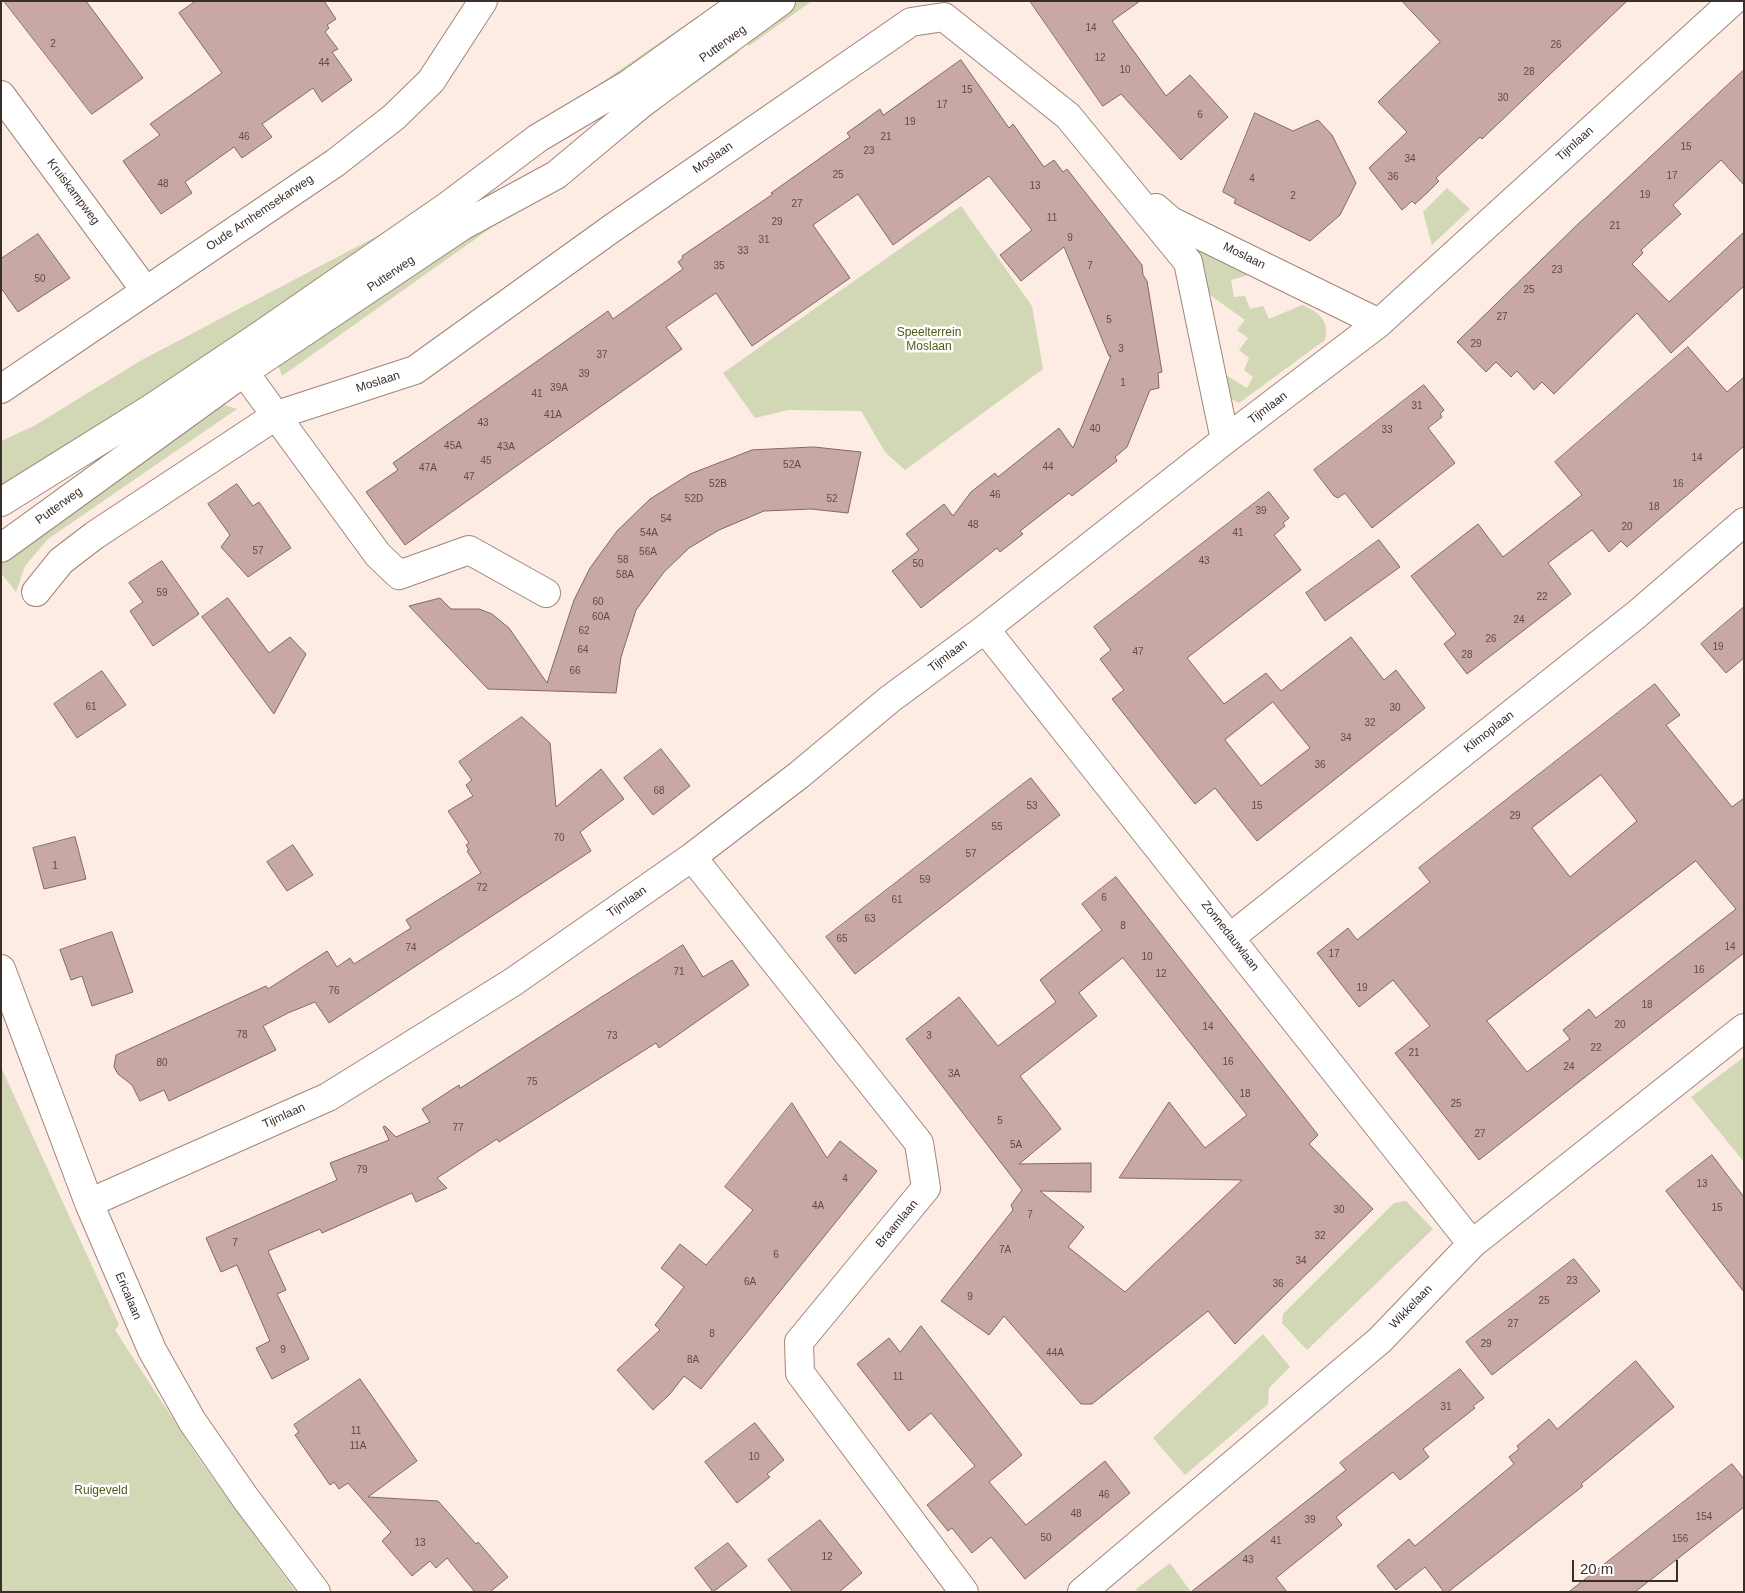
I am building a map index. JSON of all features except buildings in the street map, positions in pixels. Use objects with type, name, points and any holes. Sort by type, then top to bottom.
[{"type":"street","name":"Oude Arnhemsekarweg","points":[[1,389],[335,163],[394,117],[431,82],[483,1]]},
{"type":"street","name":"Putterweg","points":[[1,502],[152,408],[258,337],[449,206],[538,138],[629,84],[745,1]]},
{"type":"street","name":"Putterweg","points":[[1,548],[244,372],[462,226],[556,175],[641,104],[781,1]]},
{"type":"street","name":"Tijmlaan","points":[[89,1203],[328,1097],[513,982],[692,857],[799,775],[890,699],[985,629],[1225,440],[1379,323],[1733,1]]},
{"type":"street","name":"Moslaan","points":[[36,592],[61,560],[95,535],[277,415],[415,370],[611,230],[911,22],[944,17],[1068,116],[1188,262],[1225,440]]},
{"type":"street","name":"Kruiskampweg","points":[[1,95],[145,290]]},
{"type":"street","name":"Moslaan","points":[[1118,176],[1171,221],[1379,323]]},
{"type":"street","points":[[244,372],[378,555],[399,575],[468,550],[546,593]]},
{"type":"street","name":"Klimoplaan","points":[[1231,937],[1636,615],[1744,522]]},
{"type":"street","name":"Zonnedauwlaan","points":[[985,629],[1231,937],[1472,1244]]},
{"type":"street","name":"Braamlaan","points":[[692,857],[919,1142],[926,1188],[799,1342],[800,1373],[964,1592]]},
{"type":"street","name":"Ericalaan","points":[[1,969],[89,1203],[152,1350],[192,1420],[246,1499],[316,1592]]},
{"type":"street","name":"Wikkelaan","points":[[1082,1592],[1380,1340],[1472,1244],[1744,1028]]},
{"type":"green space","points":[[799,1],[812,1],[749,46],[744,40]]},
{"type":"green space","points":[[711,7],[715,13],[602,87],[598,85]]},
{"type":"green space","points":[[736,47],[739,52],[670,101],[631,132],[627,128]]},
{"type":"green space","points":[[495,161],[161,390],[1,489],[1,441],[34,426],[140,361],[381,234]]},
{"type":"green space","points":[[1447,188],[1470,209],[1432,245],[1423,212]]},
{"type":"green space","name":"Speelterrein Moslaan","points":[[961,206],[1032,306],[1043,369],[905,470],[885,452],[861,411],[788,410],[755,418],[723,373]]},
{"type":"green space","points":[[505,218],[282,376],[277,361],[452,244]]},
{"type":"green space","points":[[1205,248],[1252,274],[1231,280],[1234,297],[1245,296],[1250,309],[1263,306],[1269,319],[1302,305],[1318,314],[1326,328],[1325,340],[1239,403],[1230,398],[1224,374],[1247,388],[1253,377],[1244,370],[1249,358],[1239,350],[1248,338],[1237,330],[1245,320],[1210,295],[1196,263],[1197,254]]},
{"type":"green space","points":[[215,402],[237,409],[48,539],[25,566],[16,592],[1,573],[1,562]]},
{"type":"green space","points":[[1744,1057],[1744,1162],[1691,1097]]},
{"type":"green space","name":"Ruigeveld","points":[[1,1067],[119,1325],[115,1330],[201,1462],[296,1592],[1,1592]]},
{"type":"green space","points":[[1406,1201],[1433,1229],[1307,1350],[1282,1323],[1283,1314],[1394,1203]]},
{"type":"green space","points":[[1263,1334],[1290,1367],[1269,1388],[1268,1404],[1185,1475],[1153,1438]]},
{"type":"green space","points":[[1170,1563],[1191,1592],[1138,1592],[1136,1589]]}]
